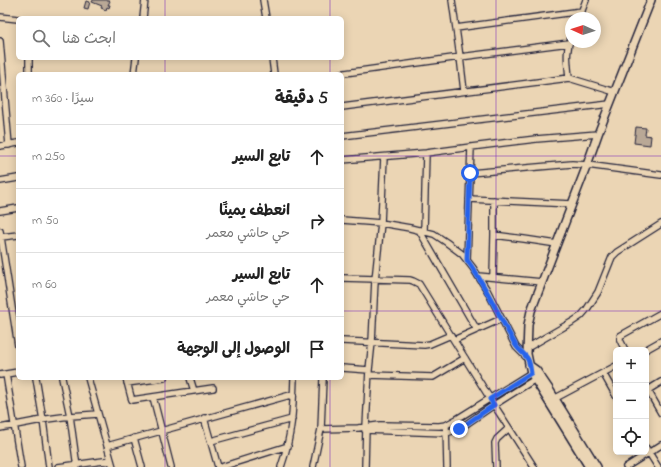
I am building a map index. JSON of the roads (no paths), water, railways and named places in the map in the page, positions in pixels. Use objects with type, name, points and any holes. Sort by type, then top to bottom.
[{"type":"street","points":[[143,16],[146,0]]},
{"type":"street","points":[[263,0],[266,16]]},
{"type":"street","points":[[452,0],[464,91]]},
{"type":"street","points":[[456,28],[582,11],[586,0]]},
{"type":"street","points":[[528,362],[528,325],[531,311],[598,134],[651,0]]},
{"type":"street","points":[[0,17],[16,19]]},
{"type":"street","points":[[0,41],[9,145]]},
{"type":"street","points":[[344,73],[565,41]]},
{"type":"street","points":[[568,48],[569,78]]},
{"type":"street","points":[[28,72],[29,60]]},
{"type":"street","points":[[134,72],[136,60]]},
{"type":"street","points":[[272,60],[274,72]]},
{"type":"street","points":[[344,108],[569,78],[615,92]]},
{"type":"street","points":[[344,136],[610,104]]},
{"type":"street","points":[[344,160],[426,153],[598,134]]},
{"type":"street","points":[[0,146],[16,143]]},
{"type":"street","points":[[467,260],[471,147]]},
{"type":"street","points":[[426,153],[421,231],[477,330]]},
{"type":"street","points":[[365,467],[364,428],[372,342],[375,280],[381,223],[384,157]]},
{"type":"street","points":[[470,173],[572,164],[661,175]]},
{"type":"street","points":[[0,181],[16,178]]},
{"type":"street","points":[[469,199],[572,204]]},
{"type":"street","points":[[493,277],[494,200]]},
{"type":"street","points":[[0,211],[16,208]]},
{"type":"street","points":[[344,220],[381,223],[434,234],[462,254],[487,290],[516,347],[538,378],[555,398],[597,467]]},
{"type":"street","points":[[527,348],[580,316],[587,309],[598,292],[612,257],[617,252],[661,224]]},
{"type":"street","points":[[16,235],[0,234],[16,334]]},
{"type":"street","points":[[494,235],[524,238],[557,244]]},
{"type":"street","points":[[478,276],[542,282]]},
{"type":"street","points":[[344,278],[410,280],[419,284],[534,467]]},
{"type":"street","points":[[624,347],[620,340],[620,336],[661,313]]},
{"type":"street","points":[[344,341],[430,344],[477,330],[501,319]]},
{"type":"street","points":[[649,348],[661,341]]},
{"type":"street","points":[[344,368],[369,372],[433,377],[465,358]]},
{"type":"street","points":[[548,402],[613,368]]},
{"type":"street","points":[[364,428],[380,425],[446,425],[533,371]]},
{"type":"street","points":[[16,372],[3,374],[15,426],[21,467]]},
{"type":"street","points":[[603,373],[613,391]]},
{"type":"street","points":[[538,378],[548,402],[589,467]]},
{"type":"street","points":[[321,429],[364,428],[446,433],[459,429],[538,378]]},
{"type":"street","points":[[36,380],[49,467]]},
{"type":"street","points":[[62,380],[70,416],[77,466]]},
{"type":"street","points":[[89,380],[113,467]]},
{"type":"street","points":[[139,380],[126,381],[130,398],[132,400],[213,388]]},
{"type":"street","points":[[191,380],[194,391]]},
{"type":"street","points":[[281,467],[288,446],[292,419],[294,380]]},
{"type":"street","points":[[313,467],[321,429],[323,380]]},
{"type":"street","points":[[649,388],[661,382]]},
{"type":"street","points":[[649,392],[661,412]]},
{"type":"street","points":[[107,446],[294,394]]},
{"type":"street","points":[[153,397],[171,467]]},
{"type":"street","points":[[0,428],[70,416],[98,414]]},
{"type":"street","points":[[204,418],[210,441],[220,467],[236,465],[288,446]]},
{"type":"street","points":[[210,441],[292,419]]},
{"type":"street","points":[[446,425],[447,467]]},
{"type":"street","points":[[496,467],[495,442],[509,428]]},
{"type":"street","points":[[134,438],[142,467]]},
{"type":"street","points":[[649,450],[661,445]]},
{"type":"street","points":[[649,452],[658,467]]},
{"type":"street","points":[[626,467],[642,455]]},
{"type":"street","points":[[496,459],[501,467]]},
{"type":"street","points":[[58,467],[77,466],[111,460]]}]
